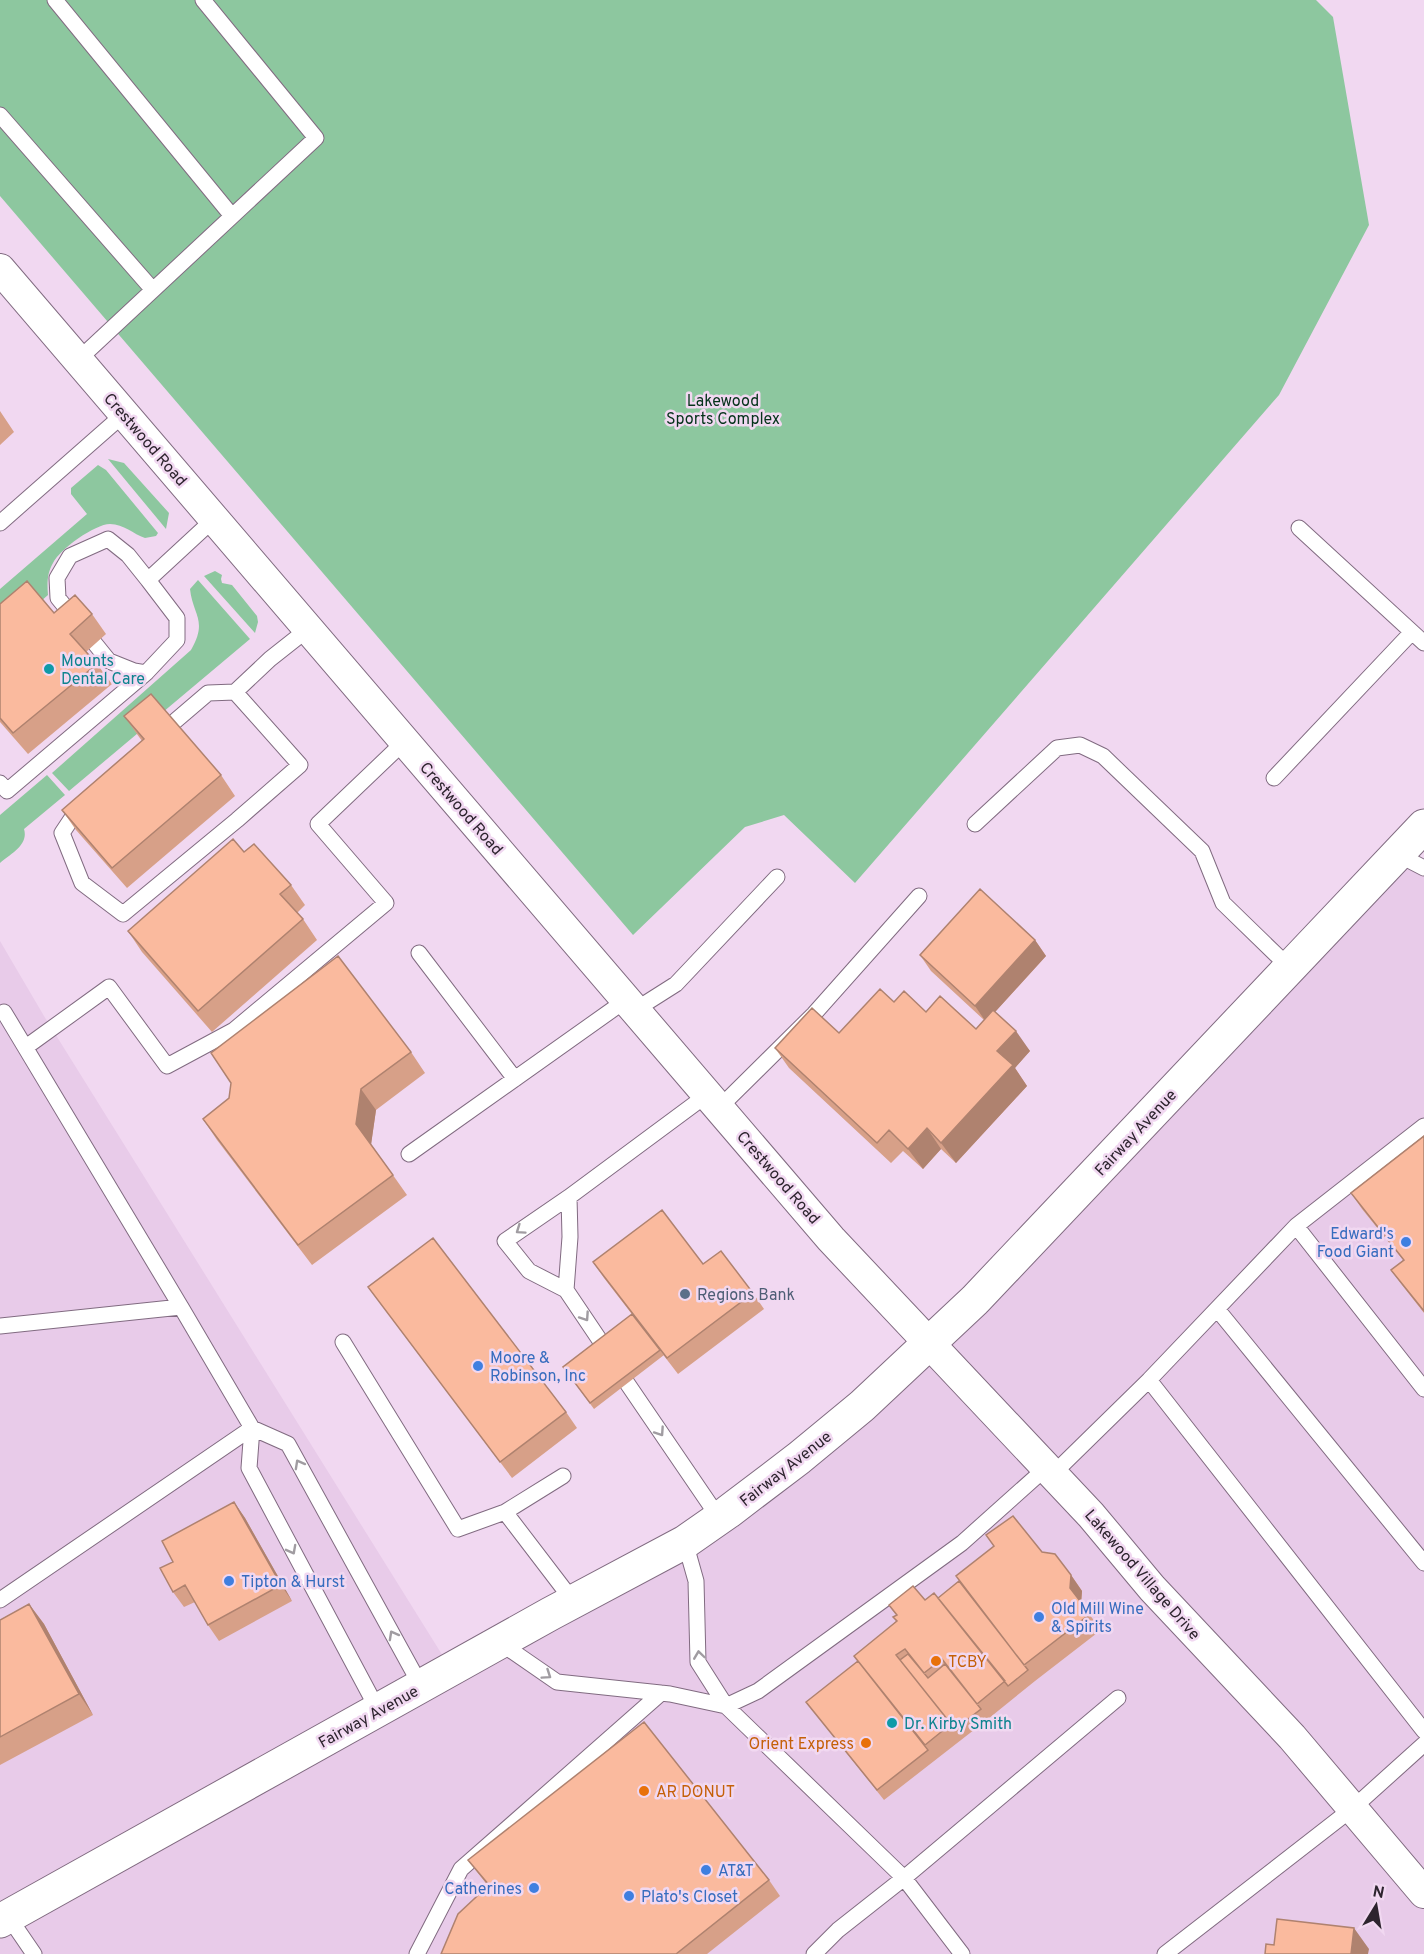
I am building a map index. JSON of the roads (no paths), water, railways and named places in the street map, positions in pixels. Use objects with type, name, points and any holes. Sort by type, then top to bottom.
[{"type":"street","name":"Crestwood Road","points":[[0,269],[831,1239],[930,1342]]},
{"type":"street","name":"Fairway Avenue","points":[[4,1918],[573,1601],[685,1542],[799,1458],[853,1414],[975,1300],[1290,968],[1411,861],[1424,826]]},
{"type":"street","name":"Lakewood Village Drive","points":[[930,1342],[1091,1515],[1152,1588],[1292,1737],[1424,1893]]},
{"type":"lane","points":[[55,0],[232,216]]},
{"type":"lane","points":[[78,360],[316,138],[203,0]]},
{"type":"lane","points":[[0,116],[153,290]]},
{"type":"lane","points":[[0,523],[124,414]]},
{"type":"lane","points":[[148,580],[214,519]]},
{"type":"lane","points":[[1299,528],[1424,643]]},
{"type":"lane","points":[[0,783],[7,791],[146,673],[177,640],[177,618],[128,555],[108,539],[70,556],[57,578],[58,598],[110,661],[134,671],[146,673]]},
{"type":"lane","points":[[148,743],[208,693],[235,692],[270,659],[308,629]]},
{"type":"lane","points":[[1274,778],[1412,632]]},
{"type":"lane","points":[[88,794],[62,832],[82,883],[123,914],[300,765],[235,692]]},
{"type":"lane","points":[[26,1047],[109,987],[166,1066],[234,1030],[386,903],[318,824],[405,741]]},
{"type":"lane","points":[[975,824],[1057,748],[1080,745],[1103,756],[1202,851],[1223,903],[1290,968]]},
{"type":"lane","points":[[409,1154],[515,1079],[631,1005],[675,984],[777,877]]},
{"type":"lane","points":[[603,1345],[566,1290],[530,1271],[505,1241],[713,1101],[814,1014],[919,896]]},
{"type":"lane","points":[[419,952],[515,1079]]},
{"type":"lane","points":[[4,1012],[252,1428],[249,1468],[378,1710]]},
{"type":"lane","points":[[499,1642],[557,1682],[661,1693],[726,1706],[758,1691],[962,1543],[1050,1471],[1149,1380],[1296,1226],[1424,1126]]},
{"type":"lane","points":[[566,1290],[570,1237],[569,1197]]},
{"type":"lane","points":[[1296,1226],[1424,1389]]},
{"type":"lane","points":[[0,1326],[181,1306]]},
{"type":"lane","points":[[1217,1309],[1424,1563]]},
{"type":"lane","points":[[343,1342],[458,1530],[505,1512],[563,1476]]},
{"type":"lane","points":[[1149,1380],[1424,1731]]},
{"type":"lane","points":[[627,1383],[719,1518]]},
{"type":"lane","points":[[0,1600],[252,1428]]},
{"type":"lane","points":[[252,1428],[288,1444],[421,1686]]},
{"type":"lane","points":[[505,1512],[573,1601]]},
{"type":"lane","points":[[685,1542],[696,1581],[698,1662],[726,1706],[904,1878],[962,1954]]},
{"type":"lane","points":[[417,1954],[461,1869],[661,1693]]},
{"type":"lane","points":[[814,1954],[838,1930],[904,1878],[1118,1698]]},
{"type":"lane","points":[[1165,1954],[1353,1808],[1424,1744]]},
{"type":"lane","points":[[4,1918],[34,1954]]},
{"type":"place","name":"Mounts Dental Care","points":[[49,669]]},
{"type":"place","name":"Edward's Food Giant","points":[[1406,1242]]},
{"type":"place","name":"Regions Bank","points":[[685,1294]]},
{"type":"place","name":"Moore & Robinson, Inc","points":[[478,1366]]},
{"type":"place","name":"Tipton & Hurst","points":[[229,1581]]},
{"type":"place","name":"Old Mill Wine & Spirits","points":[[1039,1617]]},
{"type":"place","name":"TCBY","points":[[936,1661]]},
{"type":"place","name":"Dr. Kirby Smith","points":[[892,1723]]},
{"type":"place","name":"Orient Express","points":[[866,1743]]},
{"type":"place","name":"AR DONUT","points":[[644,1791]]},
{"type":"place","name":"AT&T","points":[[706,1870]]},
{"type":"place","name":"Catherines","points":[[534,1888]]},
{"type":"place","name":"Plato's Closet","points":[[629,1896]]},
{"type":"park label","name":"Lakewood Sports Complex","points":[[723,409]]}]
